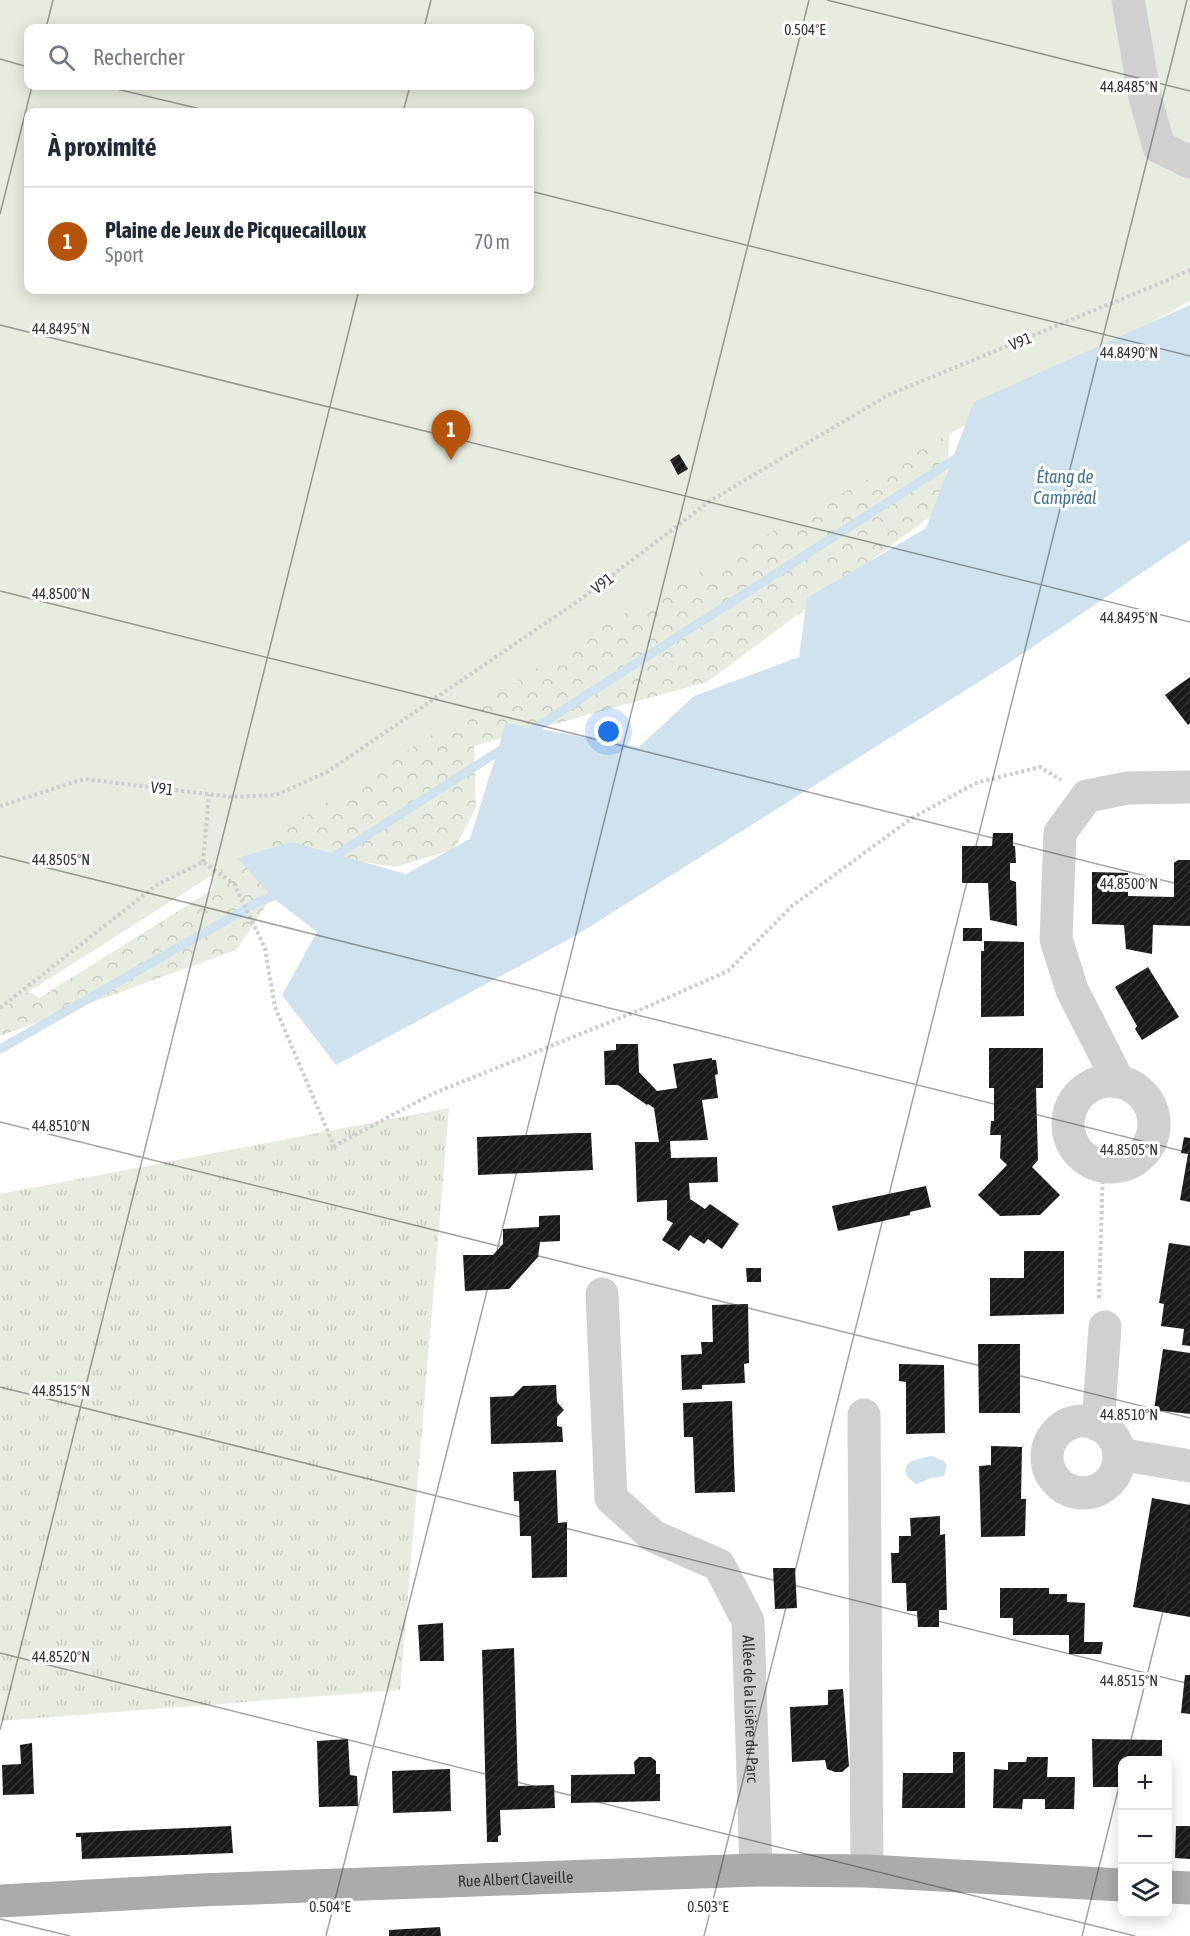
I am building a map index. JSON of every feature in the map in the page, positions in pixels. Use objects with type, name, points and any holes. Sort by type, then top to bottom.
[{"type":"main road","name":"Rue Albert Claveille","points":[[0,1901],[199,1890],[756,1870],[867,1871],[1118,1885]]},
{"type":"main road","points":[[1172,1887],[1190,1888]]},
{"type":"street","points":[[1128,0],[1145,97],[1159,147],[1190,162]]},
{"type":"street","points":[[1119,1082],[1072,990],[1056,939],[1060,833],[1087,796],[1128,788],[1190,787]]},
{"type":"street","points":[[1105,1081],[1119,1082],[1132,1087],[1144,1096],[1155,1122],[1153,1136],[1147,1149],[1136,1159],[1124,1166],[1103,1166],[1083,1157],[1074,1146],[1069,1133],[1068,1119],[1072,1106],[1080,1094],[1105,1081]]},
{"type":"street","name":"Allée de la Lisière du Parc","points":[[602,1294],[610,1498],[653,1536],[719,1564],[748,1621],[756,1870]]},
{"type":"street","points":[[1098,1425],[1105,1327]]},
{"type":"street","points":[[864,1415],[867,1871]]},
{"type":"street","points":[[1087,1421],[1098,1425],[1112,1437],[1119,1454],[1118,1466],[1113,1477],[1106,1486],[1095,1492],[1083,1494],[1061,1487],[1047,1467],[1046,1456],[1049,1444],[1064,1426],[1087,1421]]},
{"type":"street","points":[[1119,1454],[1190,1466]]},
{"type":"path","name":"V91","points":[[0,806],[84,780],[232,797],[276,795],[327,772],[578,601],[710,501],[888,394],[1190,270]]},
{"type":"path","points":[[203,862],[234,884],[264,948],[275,1006],[334,1146],[432,1094],[642,1010],[728,971],[792,906],[912,818],[976,783],[1040,767],[1087,796]]},
{"type":"path","points":[[203,862],[209,794]]},
{"type":"path","points":[[0,1008],[158,884],[203,862]]},
{"type":"path","points":[[1103,1166],[1099,1314],[1105,1327]]},
{"type":"green space","points":[[0,0],[1190,0],[1190,301],[613,620],[0,1010]]},
{"type":"green space","points":[[955,377],[943,507],[707,682],[474,746],[476,808],[454,849],[396,867],[301,853],[236,950],[0,1036],[0,959],[3,972],[39,998],[212,890],[212,830]]},
{"type":"green space","points":[[449,1108],[400,1690],[0,1721],[0,1194]]},
{"type":"water","name":"Étang de Campréal","points":[[1190,305],[1190,540],[1012,661],[575,936],[336,1065],[282,995],[317,932],[272,897],[238,858],[292,842],[406,874],[470,839],[506,723],[639,747],[694,696],[799,657],[807,598],[926,528],[974,402]]},
{"type":"water","points":[[932,1456],[944,1461],[947,1465],[944,1476],[917,1484],[911,1480],[905,1470],[908,1464]]},
{"type":"building","points":[[679,454],[688,469],[678,475],[670,460]]},
{"type":"building","points":[[1190,677],[1190,723],[1188,725],[1165,695]]},
{"type":"building","points":[[993,833],[1013,833],[1016,863],[1010,863],[1010,880],[1016,882],[1017,926],[990,920],[988,883],[962,883],[962,846],[992,846]]},
{"type":"building","points":[[1178,860],[1190,860],[1190,926],[1153,925],[1152,954],[1126,949],[1124,925],[1092,924],[1092,872],[1128,873],[1128,896],[1174,897],[1174,863]]},
{"type":"building","points":[[963,928],[982,928],[982,941],[963,941]]},
{"type":"building","points":[[984,941],[1024,942],[1024,1016],[981,1017],[981,951],[984,951]]},
{"type":"building","points":[[1148,967],[1179,1017],[1142,1040],[1135,1029],[1137,1026],[1115,987]]},
{"type":"building","points":[[616,1044],[638,1044],[639,1072],[657,1091],[677,1088],[673,1064],[712,1058],[716,1060],[718,1098],[702,1100],[708,1140],[670,1141],[671,1158],[717,1157],[718,1182],[689,1183],[690,1199],[705,1209],[710,1204],[739,1224],[722,1249],[708,1239],[704,1244],[690,1235],[679,1251],[662,1240],[673,1223],[667,1220],[667,1200],[637,1202],[635,1142],[659,1142],[654,1108],[618,1085],[605,1085],[604,1051],[616,1050]]},
{"type":"building","points":[[989,1048],[1043,1048],[1043,1088],[1036,1088],[1038,1160],[1032,1167],[1060,1195],[1040,1215],[1000,1216],[978,1195],[1007,1165],[1000,1158],[1001,1135],[990,1135],[991,1121],[994,1121],[994,1088],[989,1088]]},
{"type":"building","points":[[591,1133],[593,1170],[478,1175],[477,1137]]},
{"type":"building","points":[[1184,1137],[1190,1138],[1190,1202],[1180,1200],[1188,1154],[1181,1153]]},
{"type":"building","points":[[926,1186],[931,1207],[910,1212],[910,1215],[838,1231],[832,1206]]},
{"type":"building","points":[[560,1215],[560,1241],[540,1242],[538,1257],[509,1289],[465,1291],[463,1255],[493,1255],[503,1244],[503,1229],[539,1227],[539,1216]]},
{"type":"building","points":[[1169,1243],[1190,1246],[1190,1346],[1182,1345],[1184,1329],[1161,1326],[1164,1304],[1159,1303]]},
{"type":"building","points":[[1024,1251],[1064,1251],[1064,1314],[990,1316],[990,1278],[1024,1278]]},
{"type":"building","points":[[746,1268],[761,1268],[761,1282],[747,1282]]},
{"type":"building","points":[[748,1304],[749,1363],[744,1364],[745,1383],[702,1385],[702,1389],[682,1390],[681,1355],[702,1354],[701,1342],[713,1342],[712,1305]]},
{"type":"building","points":[[978,1344],[1020,1344],[1020,1413],[979,1413]]},
{"type":"building","points":[[1163,1349],[1190,1353],[1190,1414],[1154,1410]]},
{"type":"building","points":[[899,1364],[944,1365],[945,1433],[906,1434],[906,1382],[899,1381]]},
{"type":"building","points":[[556,1385],[557,1402],[564,1410],[557,1417],[557,1426],[562,1427],[563,1442],[491,1444],[490,1397],[513,1396],[523,1386]]},
{"type":"building","points":[[732,1401],[735,1492],[695,1493],[693,1437],[684,1437],[683,1403]]},
{"type":"building","points":[[991,1446],[1022,1447],[1021,1499],[1026,1499],[1025,1536],[981,1537],[979,1466],[991,1465]]},
{"type":"building","points":[[556,1470],[558,1523],[567,1522],[567,1577],[532,1578],[531,1536],[520,1536],[519,1501],[514,1501],[513,1472]]},
{"type":"building","points":[[1152,1498],[1190,1505],[1190,1617],[1133,1607]]},
{"type":"building","points":[[940,1516],[940,1535],[945,1534],[947,1610],[939,1610],[939,1627],[918,1627],[917,1611],[907,1611],[906,1583],[892,1583],[891,1553],[899,1553],[899,1536],[911,1536],[910,1518]]},
{"type":"building","points":[[773,1568],[795,1568],[797,1608],[775,1609]]},
{"type":"building","points":[[1000,1588],[1049,1588],[1049,1594],[1067,1594],[1067,1602],[1085,1603],[1084,1642],[1103,1642],[1101,1654],[1069,1654],[1069,1635],[1013,1635],[1013,1618],[1000,1618]]},
{"type":"building","points":[[443,1623],[444,1661],[420,1661],[418,1625]]},
{"type":"building","points":[[514,1648],[518,1786],[554,1785],[555,1808],[500,1810],[501,1835],[498,1836],[498,1842],[487,1842],[482,1650]]},
{"type":"building","points":[[1185,1675],[1190,1675],[1190,1714],[1181,1713]]},
{"type":"building","points":[[843,1689],[849,1766],[842,1772],[835,1772],[827,1769],[825,1760],[792,1762],[790,1707],[828,1705],[828,1690]]},
{"type":"building","points":[[348,1739],[350,1775],[357,1776],[358,1806],[319,1807],[317,1741]]},
{"type":"building","points":[[1092,1739],[1162,1740],[1162,1756],[1118,1756],[1118,1787],[1093,1787]]},
{"type":"building","points":[[32,1743],[34,1794],[3,1795],[2,1765],[21,1764],[20,1745]]},
{"type":"building","points":[[953,1752],[965,1752],[965,1808],[902,1808],[903,1773],[953,1773]]},
{"type":"building","points":[[639,1757],[651,1757],[656,1761],[656,1774],[660,1774],[660,1801],[571,1803],[571,1775],[635,1774],[634,1762]]},
{"type":"building","points":[[1027,1757],[1048,1757],[1047,1777],[1075,1777],[1074,1809],[1045,1809],[1045,1799],[1023,1799],[1022,1809],[993,1808],[994,1769],[1008,1770],[1008,1762],[1026,1762]]},
{"type":"building","points":[[450,1769],[451,1811],[393,1813],[392,1771]]},
{"type":"building","points":[[231,1826],[233,1853],[82,1859],[81,1837],[76,1837],[76,1833]]},
{"type":"building","points":[[1176,1826],[1190,1826],[1190,1859],[1175,1858]]},
{"type":"building","points":[[440,1927],[441,1936],[389,1936],[389,1930]]},
{"type":"waterway","points":[[524,735],[960,456]]},
{"type":"waterway","points":[[327,861],[507,746]]},
{"type":"waterway","points":[[0,1049],[280,891]]},
{"type":"place","name":"Plaine de Jeux de Picquecailloux","points":[[451,460]]}]
